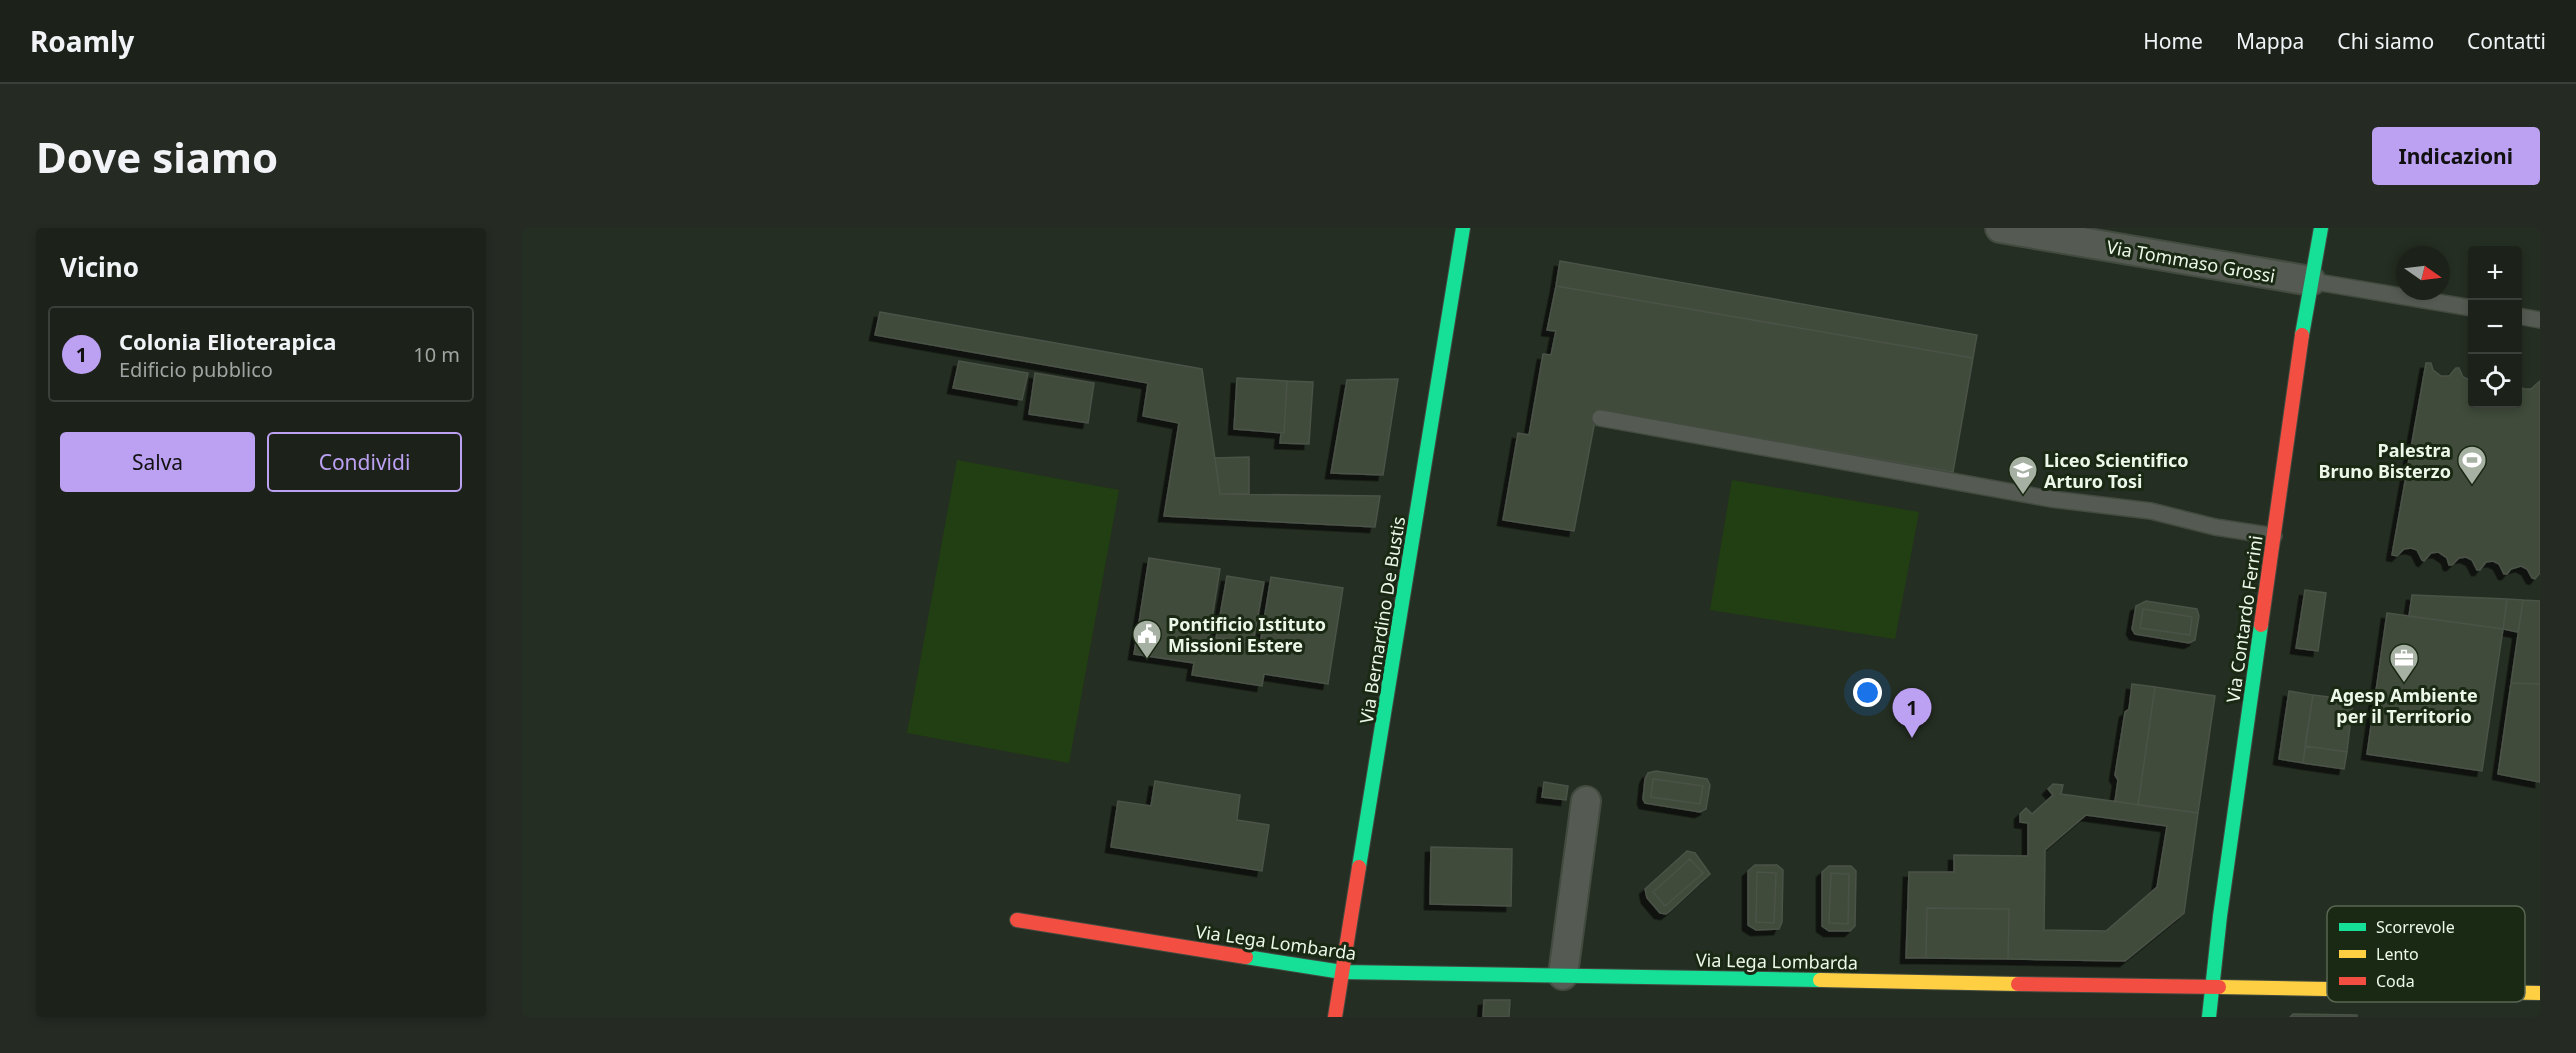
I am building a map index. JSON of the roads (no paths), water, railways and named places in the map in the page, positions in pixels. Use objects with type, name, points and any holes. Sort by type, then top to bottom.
[{"type":"street","name":"Via Bernardino De Bustis","points":[[1335,1017],[1463,228]]},
{"type":"street","name":"Via Tommaso Grossi","points":[[2000,228],[2310,282]]},
{"type":"street","name":"Via Contardo Ferrini","points":[[2209,1017],[2220,916],[2310,282],[2321,228]]},
{"type":"street","points":[[1563,975],[1586,801]]},
{"type":"street","name":"Via Lega Lombarda","points":[[1017,920],[1342,972],[2327,989]]},
{"type":"street","name":"Via Lega Lombarda","points":[[2525,993],[2540,993]]},
{"type":"lane","points":[[2310,282],[2468,307]]},
{"type":"lane","points":[[2522,317],[2540,320]]},
{"type":"lane","points":[[1600,418],[2051,499],[2151,511],[2216,527],[2274,536]]},
{"type":"place","name":"Palestra Bruno Bisterzo","points":[[2472,486]]},
{"type":"place","name":"Liceo Scientifico Arturo Tosi","points":[[2023,496]]},
{"type":"place","name":"Pontificio Istituto Missioni Estere","points":[[1147,660]]},
{"type":"place","name":"Agesp Ambiente per il Territorio","points":[[2404,684]]},
{"type":"place","name":"Colonia Elioterapica","points":[[1912,738]]}]
